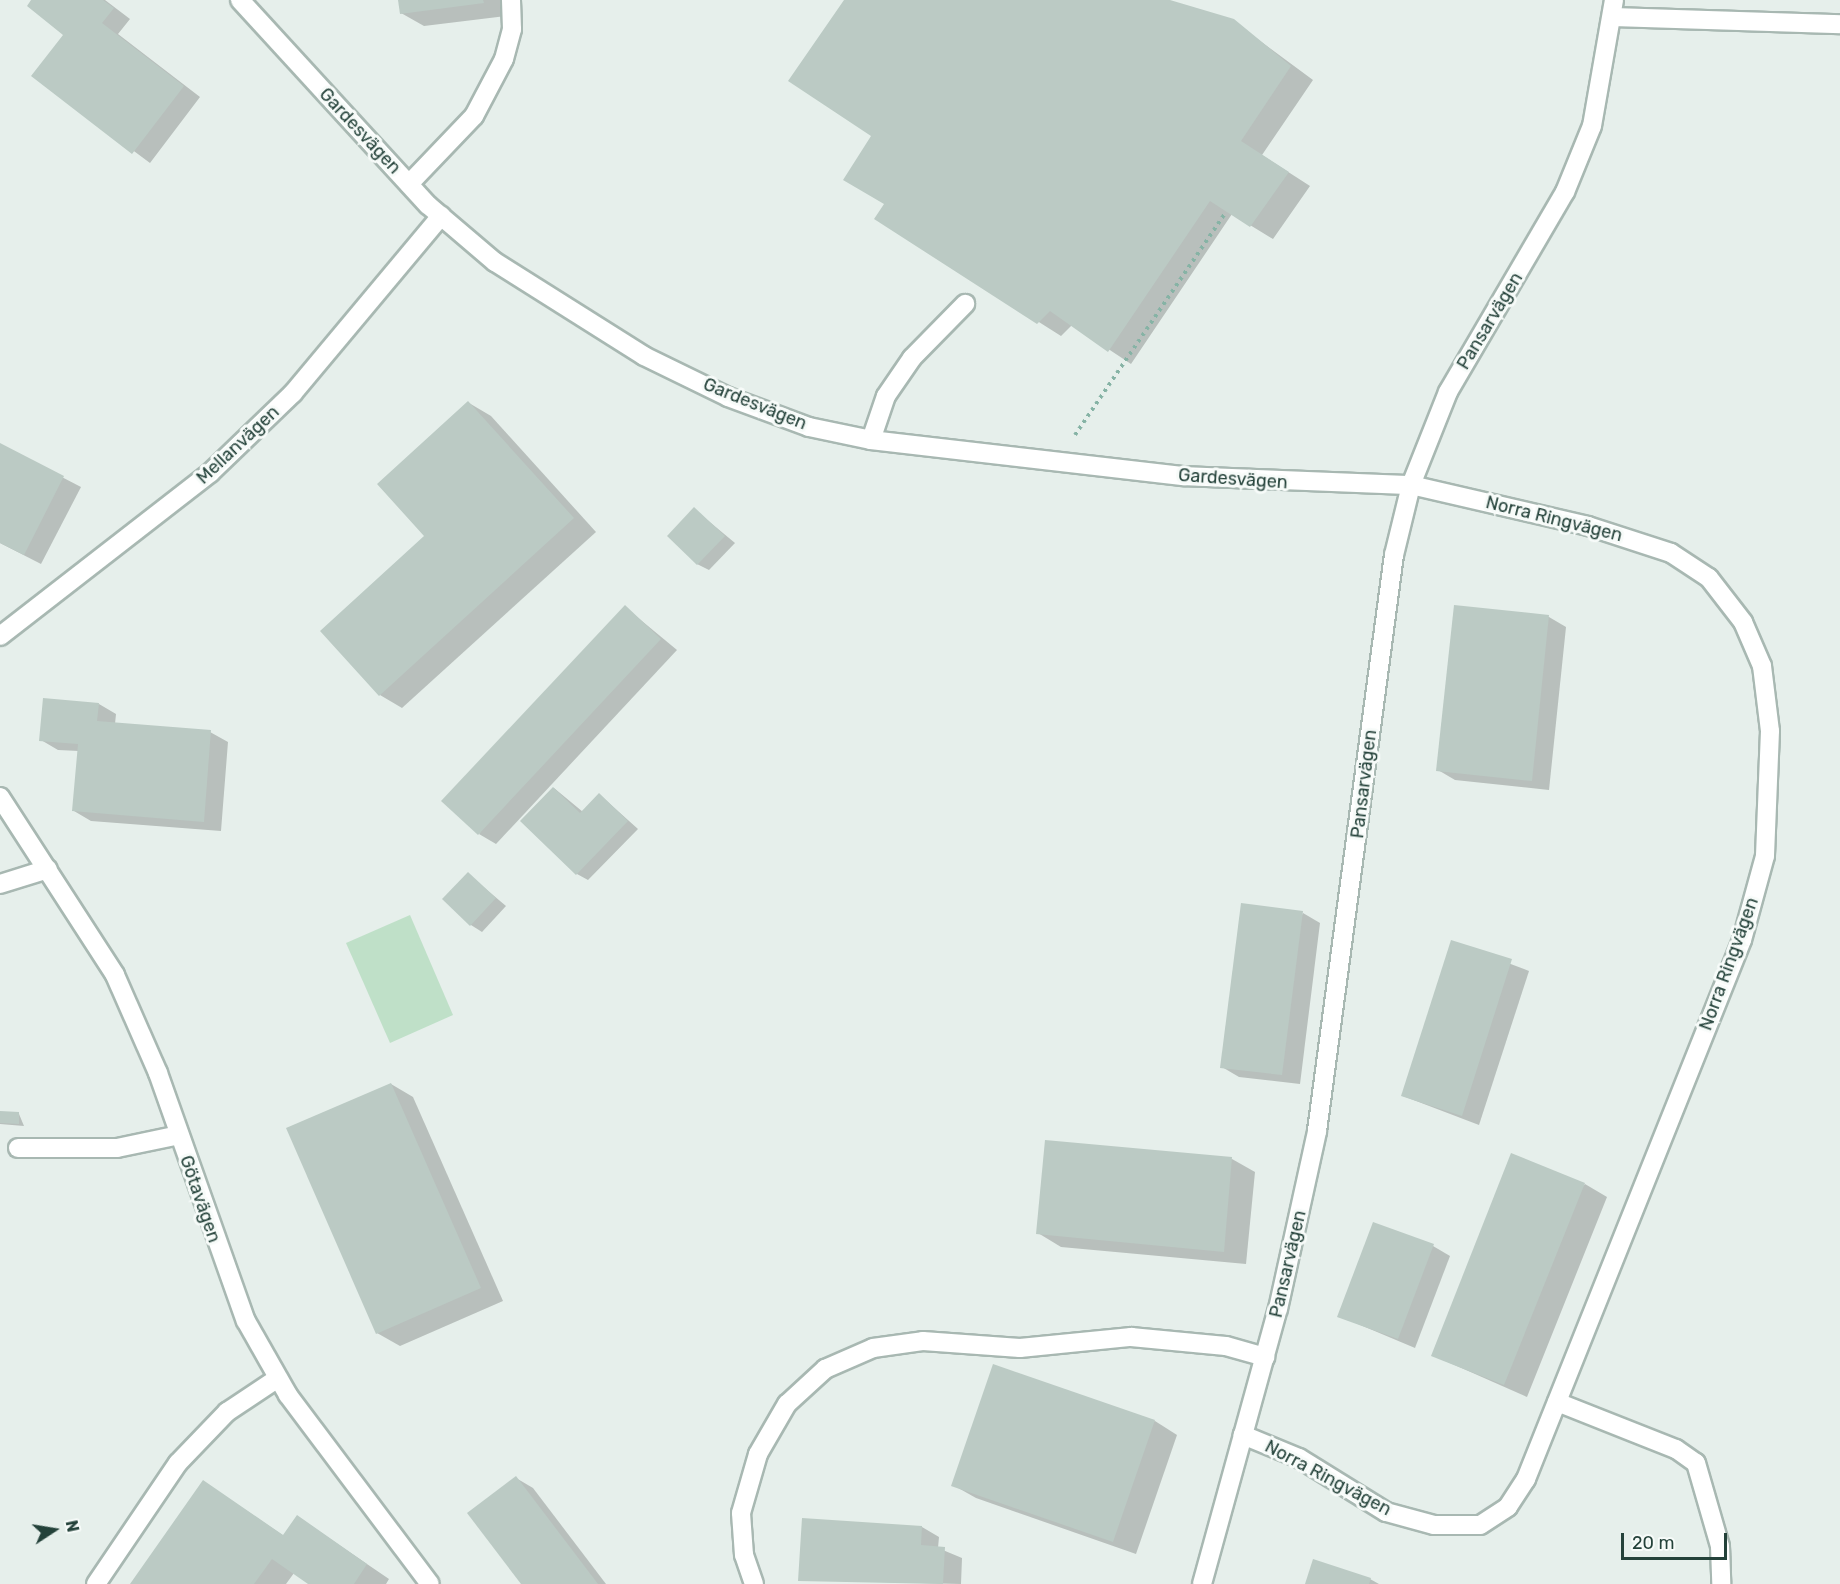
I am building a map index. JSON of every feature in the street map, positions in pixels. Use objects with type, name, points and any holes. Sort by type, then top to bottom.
[{"type":"lane","name":"Gardesvägen","points":[[240,0],[409,184],[441,216],[495,262],[644,356],[809,427],[871,440],[1058,462],[1308,485],[1411,485]]},
{"type":"lane","points":[[409,184],[474,116],[504,59],[512,29],[511,0]]},
{"type":"lane","points":[[1614,9],[1840,24]]},
{"type":"lane","name":"Pansarvägen","points":[[1202,1584],[1265,1357],[1317,1131],[1394,555],[1411,485],[1448,392],[1565,192],[1592,126],[1614,9]]},
{"type":"lane","name":"Mellanvägen","points":[[0,636],[210,473],[293,393],[441,216]]},
{"type":"lane","points":[[871,440],[886,396],[912,357],[965,304]]},
{"type":"lane","name":"Norra Ringvägen","points":[[1243,1435],[1299,1458],[1386,1512],[1434,1525],[1480,1525],[1508,1507],[1526,1479],[1742,940],[1765,856],[1769,802],[1762,666],[1743,622],[1709,578],[1671,553],[1588,526],[1411,485]]},
{"type":"lane","name":"Götavägen","points":[[0,796],[115,975],[179,1135],[246,1321],[278,1378],[430,1584]]},
{"type":"lane","points":[[0,884],[48,869]]},
{"type":"lane","points":[[18,1148],[117,1148],[179,1135]]},
{"type":"lane","points":[[754,1584],[744,1555],[741,1513],[758,1454],[787,1404],[825,1369],[873,1348],[923,1341],[1020,1348],[1131,1337],[1226,1346],[1265,1357]]},
{"type":"lane","points":[[96,1584],[178,1463],[227,1412],[278,1378]]},
{"type":"lane","points":[[1557,1402],[1676,1449],[1696,1463],[1718,1535],[1721,1584]]},
{"type":"path","points":[[1058,462],[1226,212]]},
{"type":"green space","points":[[410,915],[453,1015],[390,1043],[346,943]]},
{"type":"building","points":[[31,0],[103,0],[114,8],[102,23],[184,86],[132,154],[31,76],[63,35],[27,6]]},
{"type":"building","points":[[398,0],[483,0],[484,3],[400,14]]},
{"type":"building","points":[[844,0],[1170,0],[1234,19],[1291,66],[1241,141],[1289,172],[1250,227],[1210,201],[1108,352],[1050,311],[1037,324],[874,219],[884,204],[843,180],[871,136],[788,81]]},
{"type":"building","points":[[468,401],[574,518],[379,696],[320,631],[424,536],[377,484]]},
{"type":"building","points":[[0,443],[64,476],[24,555],[0,543]]},
{"type":"building","points":[[694,507],[725,536],[697,565],[667,536]]},
{"type":"building","points":[[625,605],[661,639],[478,835],[441,801]]},
{"type":"building","points":[[1454,605],[1549,615],[1532,781],[1436,771]]},
{"type":"building","points":[[43,698],[99,703],[97,721],[211,730],[204,822],[72,811],[78,744],[39,741]]},
{"type":"building","points":[[553,787],[580,813],[599,793],[628,821],[576,875],[520,821]]},
{"type":"building","points":[[468,872],[496,898],[470,926],[442,899]]},
{"type":"building","points":[[1241,903],[1303,911],[1282,1075],[1220,1068]]},
{"type":"building","points":[[1451,940],[1512,959],[1462,1116],[1401,1096]]},
{"type":"building","points":[[391,1083],[481,1288],[376,1334],[286,1128]]},
{"type":"building","points":[[0,1111],[19,1112],[19,1124],[0,1123]]},
{"type":"building","points":[[1045,1140],[1232,1157],[1224,1252],[1036,1234]]},
{"type":"building","points":[[1511,1153],[1585,1183],[1504,1385],[1431,1356]]},
{"type":"building","points":[[1373,1222],[1434,1244],[1398,1339],[1337,1317]]},
{"type":"building","points":[[993,1364],[1155,1420],[1113,1542],[951,1486]]},
{"type":"building","points":[[516,1476],[598,1584],[521,1584],[467,1513]]},
{"type":"building","points":[[203,1480],[283,1535],[297,1515],[367,1564],[354,1584],[308,1584],[272,1559],[254,1584],[130,1584]]},
{"type":"building","points":[[802,1518],[922,1526],[921,1545],[945,1547],[943,1584],[798,1581]]},
{"type":"building","points":[[1313,1559],[1371,1578],[1369,1584],[1305,1584]]}]
